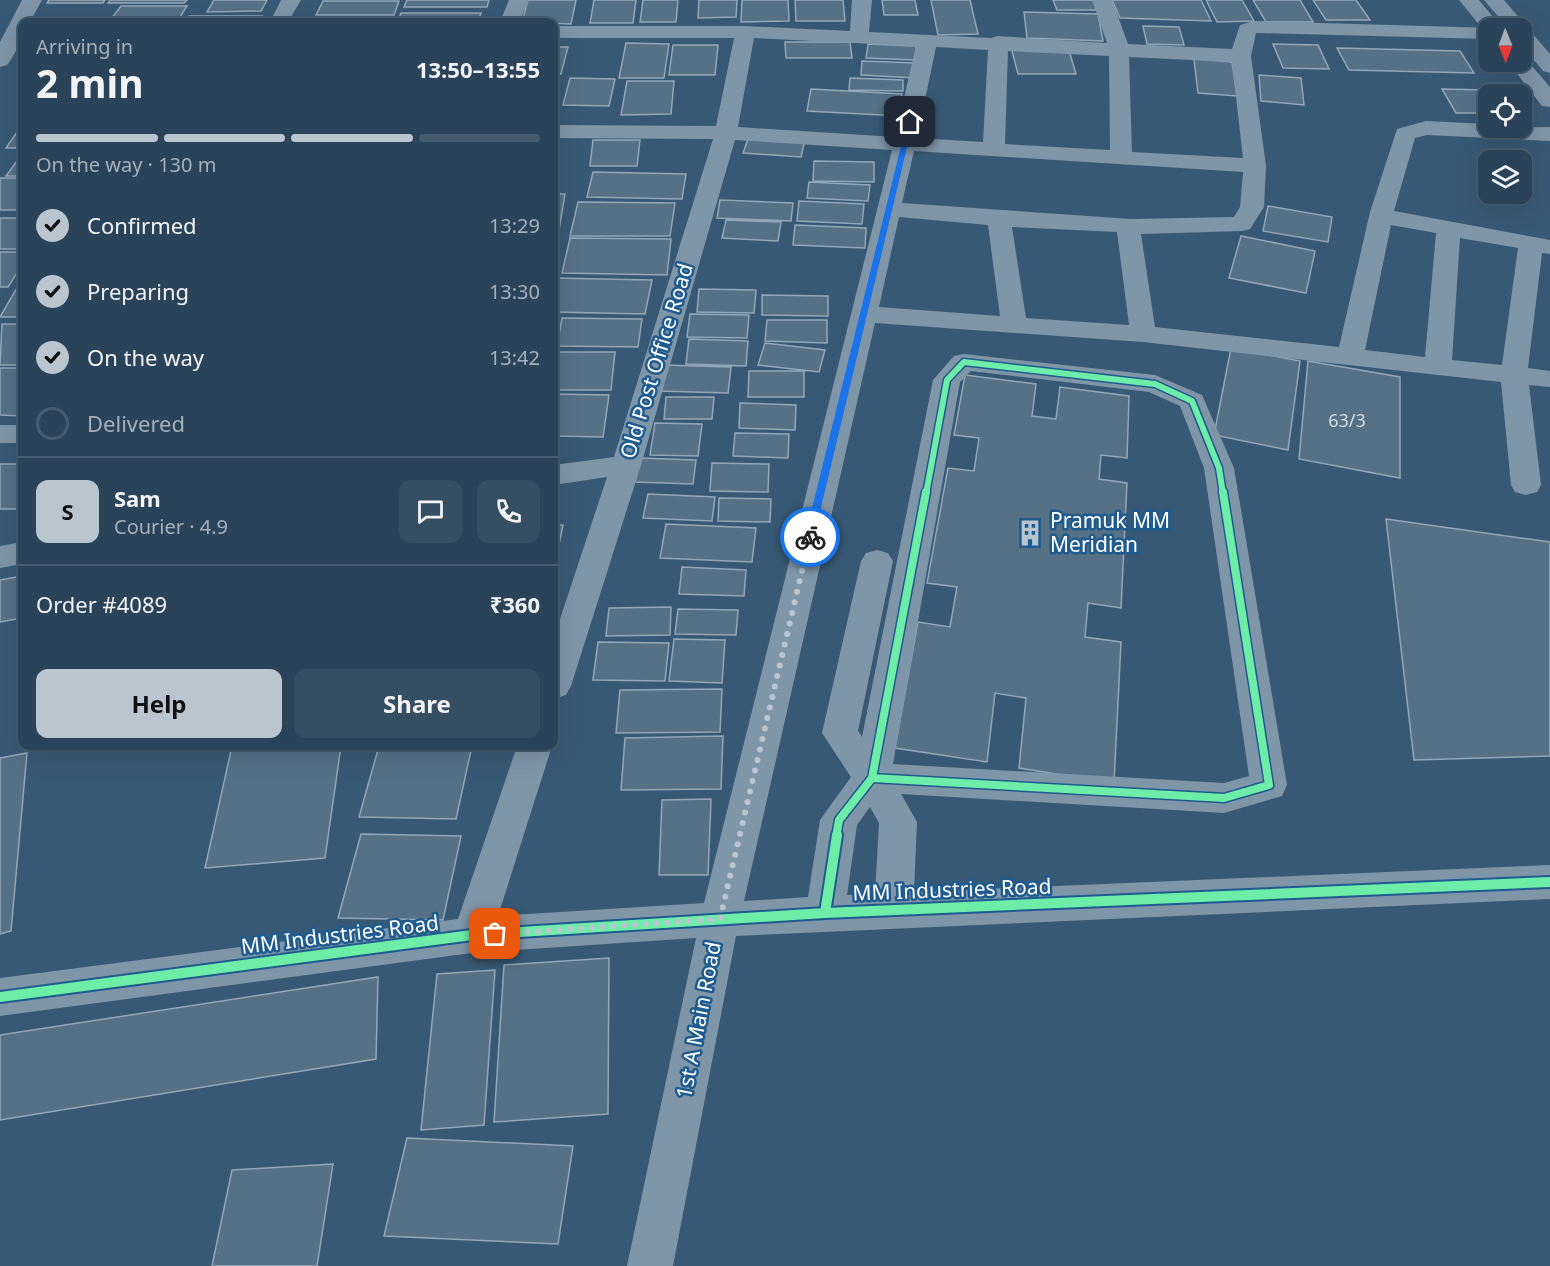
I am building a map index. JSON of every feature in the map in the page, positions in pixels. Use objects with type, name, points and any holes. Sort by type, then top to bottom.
[{"type":"main road","points":[[23,18],[32,0]]},
{"type":"main road","points":[[1469,0],[1484,18]]},
{"type":"main road","points":[[1494,0],[1509,18]]},
{"type":"main road","points":[[0,61],[18,27]]},
{"type":"main road","points":[[1532,43],[1546,57]]},
{"type":"main road","points":[[1526,72],[1550,101]]},
{"type":"street","points":[[281,18],[291,0]]},
{"type":"street","points":[[512,18],[519,0]]},
{"type":"street","points":[[859,36],[862,0]]},
{"type":"street","points":[[1102,0],[1119,48],[1121,159]]},
{"type":"street","points":[[889,209],[999,219],[1128,226],[1219,227],[1242,224],[1252,207],[1256,166],[1241,56],[1247,29],[1254,27],[1478,33]]},
{"type":"street","points":[[558,32],[745,32],[859,36],[1241,56]]},
{"type":"street","name":"Old Post Office Road","points":[[558,674],[626,465],[726,133],[745,32]]},
{"type":"street","name":"1st A Main Road","points":[[650,1266],[720,919],[862,314],[905,142],[927,40]]},
{"type":"street","points":[[994,149],[998,42]]},
{"type":"street","points":[[1350,357],[1381,216],[1405,134],[1426,128],[1550,134]]},
{"type":"street","points":[[558,131],[726,133],[905,142],[1121,159],[1256,166]]},
{"type":"street","points":[[1381,216],[1540,246],[1514,375],[1526,485]]},
{"type":"street","points":[[999,219],[1014,323]]},
{"type":"street","points":[[1128,226],[1143,334]]},
{"type":"street","points":[[1438,367],[1448,229]]},
{"type":"street","points":[[862,314],[1014,323],[1143,334],[1550,379]]},
{"type":"street","points":[[825,913],[838,820],[872,778],[947,380],[964,362],[1155,384],[1192,401],[1219,468],[1269,785],[1224,798],[872,778]]},
{"type":"street","points":[[0,434],[18,434]]},
{"type":"street","points":[[558,474],[626,465]]},
{"type":"street","points":[[0,557],[18,554]]},
{"type":"street","points":[[877,561],[840,733],[872,778],[898,822],[894,910]]},
{"type":"street","points":[[472,935],[533,750]]},
{"type":"street","name":"MM Industries Road","points":[[0,997],[472,935],[825,913],[1550,882]]},
{"type":"building","points":[[49,0],[105,0],[103,3],[47,3]]},
{"type":"building","points":[[110,0],[187,0],[184,3],[108,3]]},
{"type":"building","points":[[214,0],[267,0],[261,11],[207,12]]},
{"type":"building","points":[[407,0],[489,0],[487,7],[404,7]]},
{"type":"building","points":[[528,0],[576,0],[571,24],[558,23],[558,18],[523,18]]},
{"type":"building","points":[[594,0],[636,0],[633,23],[590,23]]},
{"type":"building","points":[[643,0],[678,0],[676,22],[640,22]]},
{"type":"building","points":[[699,0],[737,0],[736,17],[698,18]]},
{"type":"building","points":[[742,0],[788,0],[789,21],[741,22]]},
{"type":"building","points":[[795,0],[843,0],[845,21],[796,21]]},
{"type":"building","points":[[882,0],[915,0],[918,15],[884,15]]},
{"type":"building","points":[[931,0],[970,0],[978,34],[938,35]]},
{"type":"building","points":[[1053,0],[1093,0],[1098,10],[1057,10]]},
{"type":"building","points":[[1112,0],[1201,0],[1211,21],[1120,18]]},
{"type":"building","points":[[1206,0],[1242,0],[1254,21],[1217,22]]},
{"type":"building","points":[[1253,0],[1300,0],[1313,22],[1266,22]]},
{"type":"building","points":[[1313,0],[1356,0],[1370,20],[1326,20]]},
{"type":"building","points":[[323,1],[399,1],[394,15],[316,15]]},
{"type":"building","points":[[121,6],[187,6],[180,18],[112,18]]},
{"type":"building","points":[[1024,12],[1098,14],[1103,41],[1027,38]]},
{"type":"building","points":[[401,13],[481,13],[479,18],[399,18]]},
{"type":"building","points":[[189,16],[262,16],[261,18],[188,18]]},
{"type":"building","points":[[1143,26],[1179,27],[1184,45],[1147,44]]},
{"type":"building","points":[[785,42],[850,42],[852,58],[786,58]]},
{"type":"building","points":[[626,43],[669,44],[664,78],[619,78]]},
{"type":"building","points":[[868,44],[916,46],[915,60],[866,58]]},
{"type":"building","points":[[1273,44],[1318,45],[1329,69],[1283,68]]},
{"type":"building","points":[[673,45],[718,45],[715,75],[669,75]]},
{"type":"building","points":[[558,47],[568,47],[561,74],[558,74]]},
{"type":"building","points":[[1011,47],[1068,47],[1076,74],[1018,74]]},
{"type":"building","points":[[1337,48],[1460,51],[1474,73],[1349,70]]},
{"type":"building","points":[[1194,59],[1232,62],[1237,96],[1198,93]]},
{"type":"building","points":[[862,61],[916,63],[916,78],[861,75]]},
{"type":"building","points":[[1259,75],[1301,78],[1304,105],[1261,101]]},
{"type":"building","points":[[570,78],[615,79],[609,106],[563,105]]},
{"type":"building","points":[[850,78],[903,80],[903,91],[849,90]]},
{"type":"building","points":[[627,81],[674,81],[671,114],[621,115]]},
{"type":"building","points":[[811,89],[902,94],[900,116],[807,111]]},
{"type":"building","points":[[1442,89],[1478,90],[1478,113],[1456,113]]},
{"type":"building","points":[[18,131],[18,148],[6,148]]},
{"type":"building","points":[[749,136],[805,139],[801,157],[743,153]]},
{"type":"building","points":[[593,140],[640,140],[637,166],[590,166]]},
{"type":"building","points":[[18,160],[18,176],[6,176]]},
{"type":"building","points":[[814,161],[874,162],[874,182],[813,181]]},
{"type":"building","points":[[593,172],[686,174],[682,199],[587,197]]},
{"type":"building","points":[[0,178],[18,178],[18,210],[0,210]]},
{"type":"building","points":[[809,182],[870,185],[868,201],[807,198]]},
{"type":"building","points":[[558,194],[565,194],[558,236]]},
{"type":"building","points":[[720,200],[793,203],[791,221],[717,218]]},
{"type":"building","points":[[799,201],[864,204],[862,224],[797,221]]},
{"type":"building","points":[[578,202],[675,203],[670,236],[570,236]]},
{"type":"building","points":[[1268,206],[1332,217],[1328,242],[1263,231]]},
{"type":"building","points":[[0,218],[18,218],[18,249],[0,249]]},
{"type":"building","points":[[726,220],[781,222],[778,241],[722,238]]},
{"type":"building","points":[[795,225],[866,228],[865,248],[793,245]]},
{"type":"building","points":[[1241,236],[1315,251],[1306,293],[1229,278]]},
{"type":"building","points":[[570,238],[671,239],[667,275],[562,273]]},
{"type":"building","points":[[0,252],[18,252],[18,271],[8,287],[0,287]]},
{"type":"building","points":[[558,278],[652,280],[645,314],[558,312]]},
{"type":"building","points":[[18,286],[18,317],[0,317]]},
{"type":"building","points":[[699,289],[756,290],[754,313],[697,312]]},
{"type":"building","points":[[762,295],[828,296],[828,316],[762,315]]},
{"type":"building","points":[[690,314],[749,315],[747,338],[687,337]]},
{"type":"building","points":[[562,318],[642,319],[638,347],[558,346]]},
{"type":"building","points":[[767,320],[827,320],[827,343],[765,341]]},
{"type":"building","points":[[2,324],[18,324],[18,365],[0,365]]},
{"type":"building","points":[[689,339],[748,341],[746,366],[686,364]]},
{"type":"building","points":[[765,343],[825,350],[819,372],[758,365]]},
{"type":"building","points":[[1231,348],[1300,361],[1288,450],[1214,435]]},
{"type":"building","points":[[558,352],[615,352],[611,390],[558,390]]},
{"type":"building","points":[[1308,361],[1400,377],[1400,478],[1299,459]]},
{"type":"building","points":[[662,365],[731,367],[728,393],[657,391]]},
{"type":"building","points":[[0,368],[18,368],[18,416],[0,415]]},
{"type":"building","points":[[749,371],[804,371],[804,397],[748,397]]},
{"type":"building","name":"Pramuk MM Meridian","points":[[965,375],[1036,384],[1032,416],[1056,419],[1060,387],[1129,396],[1127,458],[1101,455],[1099,479],[1127,483],[1121,608],[1088,603],[1085,637],[1121,642],[1114,783],[1019,768],[1026,698],[995,693],[987,762],[895,748],[918,622],[950,627],[957,587],[927,583],[948,468],[974,471],[979,438],[954,435]]},
{"type":"building","points":[[558,394],[609,395],[603,437],[558,436]]},
{"type":"building","points":[[666,397],[714,397],[712,419],[664,419]]},
{"type":"building","points":[[740,403],[796,405],[795,430],[739,428]]},
{"type":"building","points":[[655,423],[702,424],[698,456],[650,455]]},
{"type":"building","points":[[735,433],[789,434],[788,458],[733,456]]},
{"type":"building","points":[[640,458],[696,460],[693,484],[635,482]]},
{"type":"building","points":[[712,463],[769,464],[768,492],[710,491]]},
{"type":"building","points":[[0,464],[18,464],[18,509],[0,509]]},
{"type":"building","points":[[648,494],[715,497],[712,521],[643,518]]},
{"type":"building","points":[[719,498],[771,499],[770,522],[718,521]]},
{"type":"building","points":[[1386,519],[1550,542],[1550,756],[1414,760]]},
{"type":"building","points":[[666,524],[756,528],[752,562],[660,558]]},
{"type":"building","points":[[558,525],[563,525],[558,549]]},
{"type":"building","points":[[682,567],[746,570],[744,596],[679,594]]},
{"type":"building","points":[[18,577],[18,619],[0,622],[0,580]]},
{"type":"building","points":[[671,607],[670,635],[606,636],[609,608]]},
{"type":"building","points":[[678,609],[738,610],[736,635],[675,634]]},
{"type":"building","points":[[674,639],[725,640],[722,683],[669,681]]},
{"type":"building","points":[[598,642],[669,643],[665,681],[593,680]]},
{"type":"building","points":[[722,689],[720,732],[616,733],[620,690]]},
{"type":"building","points":[[723,736],[721,789],[621,790],[625,738]]},
{"type":"building","points":[[231,750],[340,750],[325,858],[205,868]]},
{"type":"building","points":[[378,750],[471,750],[456,819],[359,817]]},
{"type":"building","points":[[27,753],[11,931],[0,934],[0,758]]},
{"type":"building","points":[[711,799],[708,875],[659,875],[662,800]]},
{"type":"building","points":[[361,834],[461,836],[443,920],[338,918]]},
{"type":"building","points":[[609,958],[608,1114],[494,1122],[504,965]]},
{"type":"building","points":[[495,970],[484,1125],[421,1130],[437,974]]},
{"type":"building","points":[[378,977],[376,1059],[0,1120],[0,1035]]},
{"type":"building","points":[[407,1138],[573,1146],[558,1244],[384,1236]]},
{"type":"building","points":[[333,1164],[317,1266],[212,1266],[232,1170]]},
{"type":"cycle path","points":[[825,913],[839,820],[872,778],[947,380],[964,362],[1155,384],[1192,401],[1219,468],[1269,785],[1224,798],[872,778]]},
{"type":"cycle path","points":[[0,997],[472,935],[825,913],[1550,882]]},
{"type":"way so far","points":[[495,934],[720,919],[810,537]]},
{"type":"place","name":"Pramuk MM Meridian","points":[[1030,533]]},
{"type":"route","points":[[810,537],[910,122]]}]
